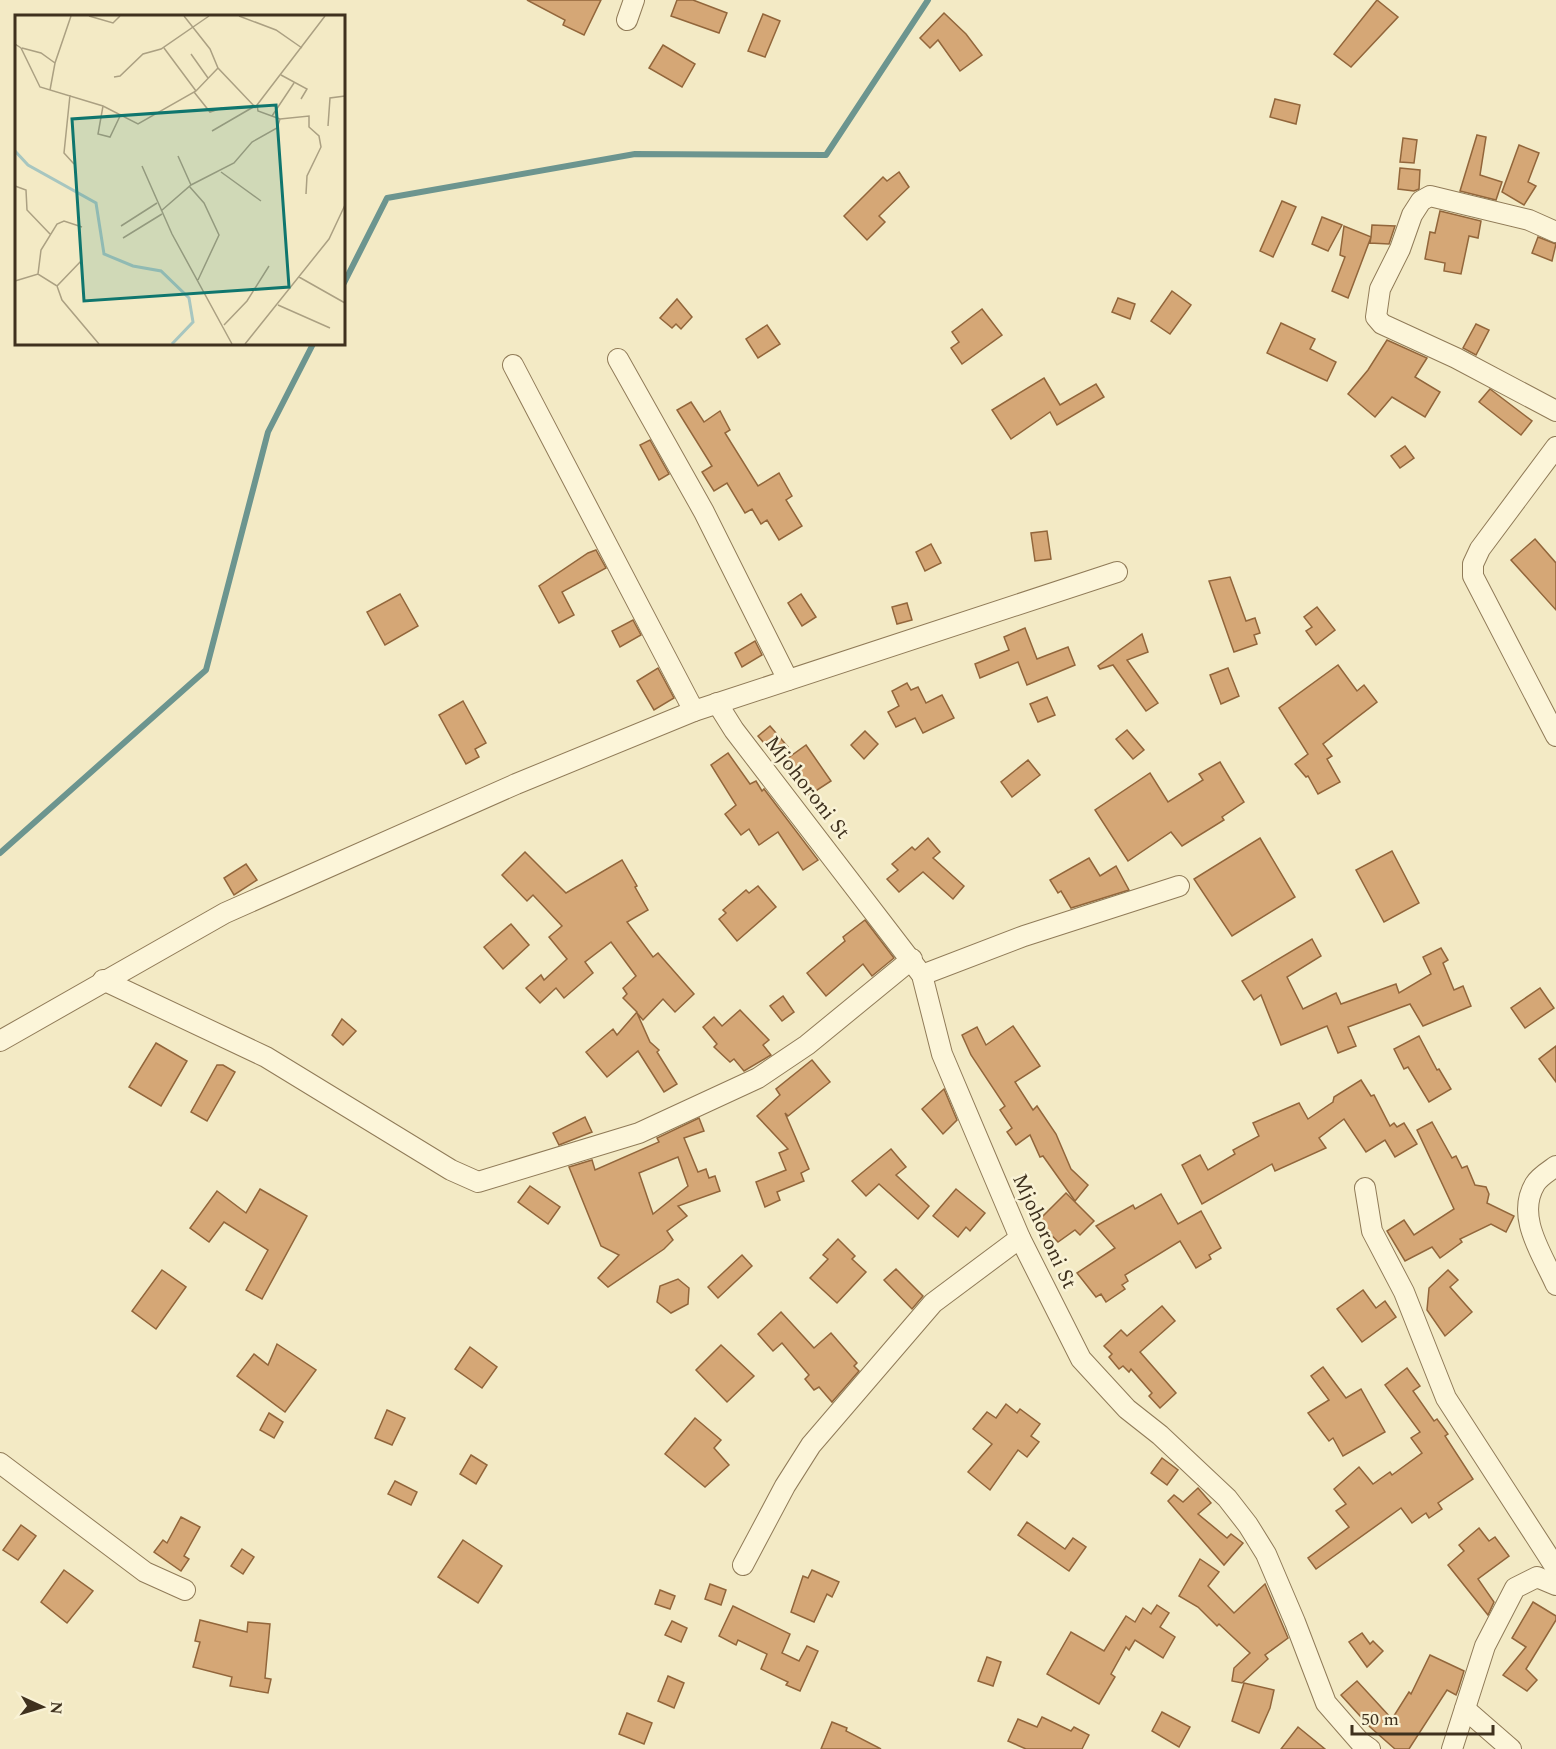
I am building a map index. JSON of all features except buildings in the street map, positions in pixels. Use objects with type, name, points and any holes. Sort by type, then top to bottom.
[{"type":"street","points":[[627,20],[634,0]]},
{"type":"street","points":[[1556,232],[1529,220],[1430,196],[1421,201],[1412,215],[1400,249],[1380,289],[1376,317],[1382,324],[1456,358],[1556,411]]},
{"type":"street","points":[[618,359],[704,512],[788,680]]},
{"type":"street","points":[[513,364],[694,711]]},
{"type":"street","points":[[1556,447],[1480,549],[1473,564],[1473,576],[1556,736]]},
{"type":"street","points":[[0,1041],[103,980],[225,913],[322,868],[516,784],[694,711],[1117,572]]},
{"type":"street","name":"Mjohoroni St","points":[[717,703],[734,730],[917,967],[942,1054],[1020,1238],[1081,1359],[1127,1409],[1160,1435],[1227,1498],[1248,1524],[1266,1554],[1296,1622],[1326,1703],[1359,1742],[1370,1749]]},
{"type":"street","points":[[103,980],[266,1057],[451,1170],[478,1182],[639,1133],[758,1078],[917,967],[1024,936],[1179,886]]},
{"type":"street","points":[[1556,1166],[1535,1183],[1526,1206],[1530,1229],[1556,1285]]},
{"type":"street","points":[[1365,1188],[1372,1231],[1404,1292],[1446,1398],[1555,1564],[1537,1577],[1515,1588],[1485,1647],[1452,1749]]},
{"type":"street","points":[[743,1565],[785,1486],[819,1436],[933,1303],[1020,1238]]},
{"type":"street","points":[[0,1462],[145,1572],[185,1590]]},
{"type":"street","points":[[1537,1577],[1556,1585]]},
{"type":"street","points":[[1465,1709],[1511,1749]]},
{"type":"waterway","points":[[345,281],[387,198],[635,154],[826,155],[928,0]]},
{"type":"waterway","points":[[0,853],[206,670],[268,432],[312,345]]}]
